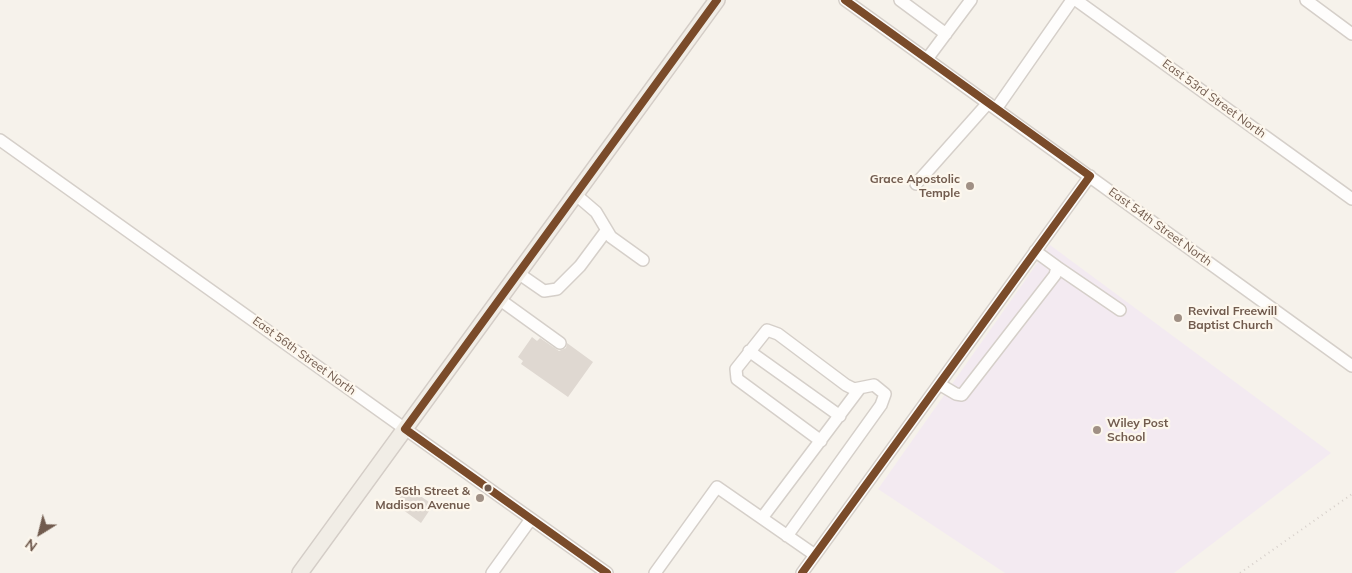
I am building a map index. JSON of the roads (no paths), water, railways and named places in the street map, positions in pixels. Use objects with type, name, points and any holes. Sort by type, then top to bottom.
[{"type":"main road","points":[[300,573],[717,0]]},
{"type":"street","points":[[900,0],[946,34]]},
{"type":"street","points":[[927,59],[971,0]]},
{"type":"street","points":[[916,184],[992,106],[1074,0]]},
{"type":"street","name":"East 53rd Street North","points":[[1074,0],[1352,199]]},
{"type":"street","points":[[1306,0],[1352,34]]},
{"type":"street","name":"East 54th Street North","points":[[847,1],[1352,366]]},
{"type":"street","name":"East 56th Street North","points":[[0,140],[607,573]]},
{"type":"street","points":[[802,573],[1090,176]]},
{"type":"street","points":[[575,194],[596,212],[606,231],[616,241],[643,260]]},
{"type":"street","points":[[518,273],[544,291],[557,289],[580,266],[606,231]]},
{"type":"street","points":[[1035,251],[1120,310]]},
{"type":"street","points":[[939,384],[956,394],[962,395],[1055,275],[1057,268]]},
{"type":"street","points":[[499,299],[560,343]]},
{"type":"street","points":[[787,536],[885,400],[885,394],[874,385],[860,388],[846,385],[773,331],[767,330],[736,369],[737,379],[821,441]]},
{"type":"street","points":[[749,351],[840,416]]},
{"type":"street","points":[[762,518],[860,388]]},
{"type":"street","points":[[655,573],[718,487],[815,555]]},
{"type":"street","points":[[492,573],[531,519]]},
{"type":"place","name":"Grace Apostolic Temple","points":[[970,186]]},
{"type":"place","name":"Revival Freewill Baptist Church","points":[[1178,318]]},
{"type":"place","name":"Wiley Post School","points":[[1097,430]]},
{"type":"place","name":"56th Street & Madison Avenue","points":[[480,498]]}]
